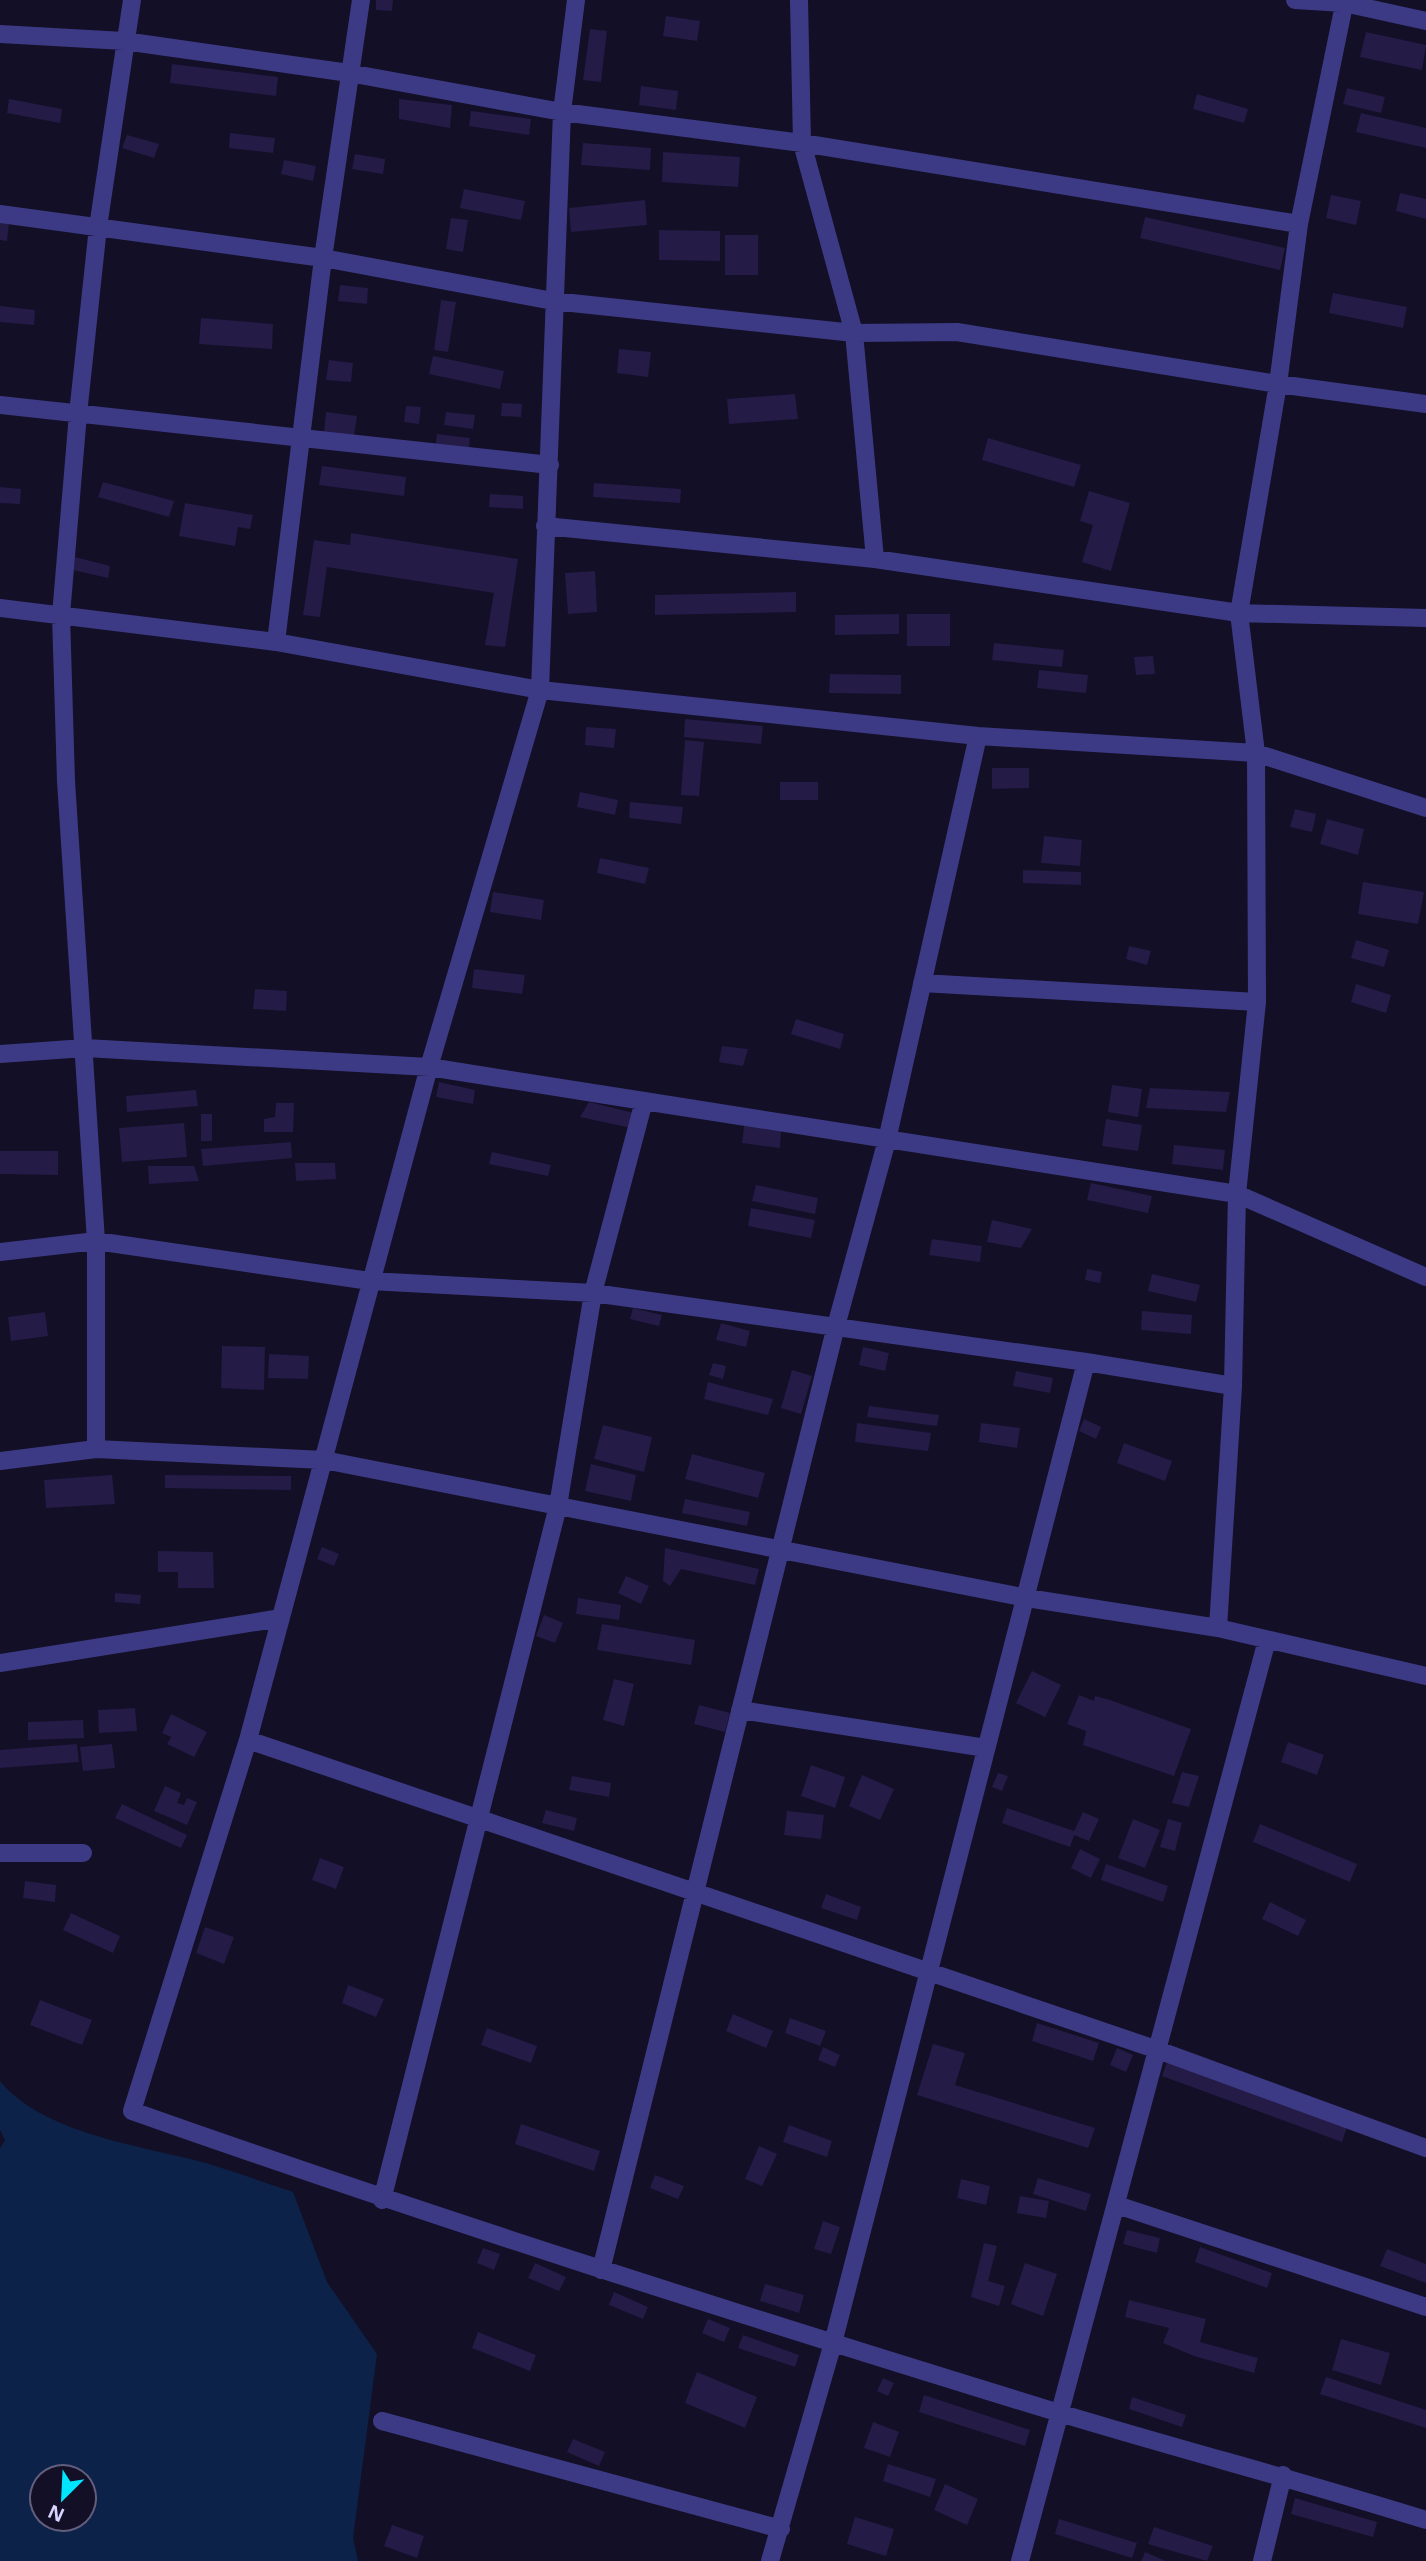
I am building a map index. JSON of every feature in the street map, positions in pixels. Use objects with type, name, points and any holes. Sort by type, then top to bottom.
[{"type":"street","points":[[96,1449],[96,1241],[66,781],[61,615],[78,414],[98,227],[132,0]]},
{"type":"street","points":[[276,642],[323,258],[361,0]]},
{"type":"street","points":[[576,0],[562,112],[540,690],[429,1067],[248,1740],[132,2111],[382,2200],[601,2270],[1058,2413],[1283,2475],[1426,2520]]},
{"type":"street","points":[[799,0],[802,143],[855,333],[874,559]]},
{"type":"street","points":[[1295,0],[1344,2],[1426,21]]},
{"type":"street","points":[[1218,1628],[1233,1386],[1237,1194],[1257,1002],[1256,753],[1239,613],[1278,384],[1300,224],[1344,2]]},
{"type":"street","points":[[0,34],[124,41],[349,73],[562,112],[802,143],[1300,224]]},
{"type":"street","points":[[0,214],[323,258],[553,301],[855,333],[957,332],[1278,384],[1426,404]]},
{"type":"street","points":[[0,405],[550,466]]},
{"type":"street","points":[[545,526],[874,559],[1239,613],[1426,618]]},
{"type":"street","points":[[0,608],[276,642],[540,690],[978,736],[1256,753],[1426,808]]},
{"type":"street","points":[[601,2270],[836,1326],[887,1140],[978,736]]},
{"type":"street","points":[[922,983],[1257,1002]]},
{"type":"street","points":[[0,1054],[85,1048],[429,1067],[1237,1194],[1426,1277]]},
{"type":"street","points":[[382,2200],[558,1506],[593,1293],[644,1101]]},
{"type":"street","points":[[0,1252],[96,1241],[370,1281],[593,1293],[1086,1362],[1233,1386]]},
{"type":"street","points":[[770,2561],[833,2343],[1086,1362]]},
{"type":"street","points":[[0,1461],[96,1449],[324,1460],[1027,1598],[1218,1628],[1426,1676]]},
{"type":"street","points":[[0,1663],[281,1618]]},
{"type":"street","points":[[1020,2561],[1267,1640]]},
{"type":"street","points":[[740,1710],[986,1748]]},
{"type":"street","points":[[248,1740],[1156,2049],[1426,2148]]},
{"type":"street","points":[[0,1853],[83,1853]]},
{"type":"street","points":[[1117,2205],[1426,2308]]},
{"type":"street","points":[[382,2421],[781,2529]]},
{"type":"street","points":[[1262,2561],[1283,2475]]},
{"type":"water","points":[[0,2081],[19,2099],[41,2114],[67,2126],[124,2144],[206,2163],[293,2192],[327,2282],[377,2354],[353,2538],[358,2561],[0,2561],[0,2148],[5,2140],[0,2130]]},
{"type":"building","points":[[376,0],[393,0],[392,11],[376,10]]},
{"type":"building","points":[[666,16],[700,21],[697,41],[663,36]]},
{"type":"building","points":[[590,29],[607,31],[601,82],[583,80]]},
{"type":"building","points":[[1366,32],[1426,45],[1422,70],[1360,57]]},
{"type":"building","points":[[172,64],[278,77],[276,96],[170,83]]},
{"type":"building","points":[[641,86],[678,91],[676,110],[639,105]]},
{"type":"building","points":[[1347,88],[1385,97],[1381,113],[1343,104]]},
{"type":"building","points":[[1197,94],[1248,109],[1244,123],[1193,109]]},
{"type":"building","points":[[9,99],[62,109],[60,123],[7,113]]},
{"type":"building","points":[[399,99],[452,105],[450,128],[399,119]]},
{"type":"building","points":[[471,111],[531,119],[529,135],[469,126]]},
{"type":"building","points":[[1361,113],[1426,128],[1426,148],[1356,132]]},
{"type":"building","points":[[230,133],[275,138],[273,153],[229,148]]},
{"type":"building","points":[[127,135],[159,144],[154,158],[122,148]]},
{"type":"building","points":[[583,143],[651,148],[650,170],[581,165]]},
{"type":"building","points":[[663,152],[740,157],[738,187],[662,182]]},
{"type":"building","points":[[355,154],[385,159],[383,174],[352,169]]},
{"type":"building","points":[[284,160],[316,166],[313,181],[281,174]]},
{"type":"building","points":[[464,189],[525,201],[521,220],[460,208]]},
{"type":"building","points":[[1400,193],[1426,199],[1426,219],[1396,211]]},
{"type":"building","points":[[1331,195],[1361,201],[1356,225],[1326,218]]},
{"type":"building","points":[[645,200],[647,225],[571,232],[569,208]]},
{"type":"building","points":[[1145,217],[1285,248],[1280,270],[1140,238]]},
{"type":"building","points":[[451,218],[468,220],[463,252],[446,249]]},
{"type":"building","points":[[0,222],[9,223],[7,241],[0,240]]},
{"type":"building","points":[[659,230],[720,231],[720,261],[659,260]]},
{"type":"building","points":[[725,235],[758,235],[758,275],[725,275]]},
{"type":"building","points":[[340,285],[368,288],[367,304],[338,301]]},
{"type":"building","points":[[1333,293],[1407,307],[1403,328],[1329,313]]},
{"type":"building","points":[[441,300],[456,302],[448,352],[434,350]]},
{"type":"building","points":[[0,306],[35,310],[34,325],[0,322]]},
{"type":"building","points":[[201,318],[273,324],[272,349],[199,344]]},
{"type":"building","points":[[619,349],[651,352],[648,377],[617,373]]},
{"type":"building","points":[[433,356],[504,371],[500,389],[429,374]]},
{"type":"building","points":[[329,360],[353,363],[351,382],[326,380]]},
{"type":"building","points":[[795,394],[798,419],[729,424],[727,399]]},
{"type":"building","points":[[502,403],[522,404],[521,417],[501,416]]},
{"type":"building","points":[[406,406],[421,407],[419,424],[404,422]]},
{"type":"building","points":[[326,412],[357,416],[354,436],[324,432]]},
{"type":"building","points":[[446,412],[475,415],[473,429],[444,425]]},
{"type":"building","points":[[437,434],[470,438],[468,454],[435,450]]},
{"type":"building","points":[[988,438],[1081,465],[1074,487],[982,460]]},
{"type":"building","points":[[322,466],[406,477],[404,496],[319,485]]},
{"type":"building","points":[[103,482],[174,501],[169,517],[98,497]]},
{"type":"building","points":[[594,483],[681,489],[680,503],[593,497]]},
{"type":"building","points":[[0,487],[21,489],[20,504],[0,503]]},
{"type":"building","points":[[1089,491],[1130,503],[1111,571],[1082,562],[1093,525],[1080,521]]},
{"type":"building","points":[[490,494],[523,496],[523,509],[489,507]]},
{"type":"building","points":[[185,503],[253,515],[250,529],[238,527],[235,546],[179,536]]},
{"type":"building","points":[[351,533],[518,559],[505,647],[485,645],[494,593],[327,567],[320,617],[303,615],[314,540],[350,545]]},
{"type":"building","points":[[75,557],[110,566],[108,578],[73,570]]},
{"type":"building","points":[[595,571],[597,612],[568,614],[565,573]]},
{"type":"building","points":[[796,592],[796,612],[655,615],[655,595]]},
{"type":"building","points":[[899,614],[899,634],[835,635],[835,615]]},
{"type":"building","points":[[907,614],[950,614],[950,646],[907,646]]},
{"type":"building","points":[[994,643],[1064,650],[1062,667],[992,660]]},
{"type":"building","points":[[1153,656],[1155,674],[1136,675],[1134,657]]},
{"type":"building","points":[[1039,670],[1088,675],[1086,693],[1037,688]]},
{"type":"building","points":[[830,674],[901,675],[901,694],[829,693]]},
{"type":"building","points":[[685,719],[763,726],[761,744],[684,737]]},
{"type":"building","points":[[586,727],[616,729],[614,748],[585,745]]},
{"type":"building","points":[[685,740],[704,742],[699,796],[681,795]]},
{"type":"building","points":[[992,768],[1029,768],[1029,788],[992,789]]},
{"type":"building","points":[[780,782],[818,782],[818,800],[780,800]]},
{"type":"building","points":[[580,792],[618,800],[615,815],[577,807]]},
{"type":"building","points":[[630,802],[683,807],[681,824],[629,818]]},
{"type":"building","points":[[1295,809],[1316,814],[1312,832],[1290,827]]},
{"type":"building","points":[[1327,819],[1364,829],[1358,855],[1320,844]]},
{"type":"building","points":[[1044,836],[1082,840],[1080,866],[1041,863]]},
{"type":"building","points":[[600,858],[649,868],[645,884],[597,873]]},
{"type":"building","points":[[1023,870],[1081,872],[1081,885],[1023,883]]},
{"type":"building","points":[[1363,882],[1424,892],[1418,924],[1358,914]]},
{"type":"building","points":[[493,892],[544,900],[541,920],[490,912]]},
{"type":"building","points":[[1356,940],[1389,950],[1384,967],[1351,958]]},
{"type":"building","points":[[1129,946],[1151,951],[1147,965],[1126,959]]},
{"type":"building","points":[[474,969],[525,975],[522,994],[472,988]]},
{"type":"building","points":[[1356,984],[1391,995],[1386,1013],[1351,1002]]},
{"type":"building","points":[[255,989],[287,991],[286,1011],[253,1009]]},
{"type":"building","points":[[796,1019],[844,1034],[840,1049],[791,1034]]},
{"type":"building","points":[[722,1046],[748,1049],[743,1066],[719,1062]]},
{"type":"building","points":[[439,1082],[475,1090],[473,1104],[436,1097]]},
{"type":"building","points":[[1112,1085],[1142,1089],[1138,1117],[1108,1112]]},
{"type":"building","points":[[1150,1088],[1230,1092],[1226,1112],[1146,1108]]},
{"type":"building","points":[[196,1090],[198,1106],[127,1112],[126,1096]]},
{"type":"building","points":[[589,1102],[634,1113],[631,1128],[580,1117]]},
{"type":"building","points":[[276,1103],[294,1103],[293,1132],[264,1132],[264,1119],[275,1117]]},
{"type":"building","points":[[201,1114],[212,1114],[212,1141],[201,1141]]},
{"type":"building","points":[[1106,1119],[1142,1125],[1138,1151],[1102,1146]]},
{"type":"building","points":[[184,1123],[187,1157],[122,1162],[119,1128]]},
{"type":"building","points":[[744,1126],[781,1131],[780,1148],[742,1143]]},
{"type":"building","points":[[291,1142],[292,1158],[203,1166],[201,1149]]},
{"type":"building","points":[[1174,1145],[1225,1150],[1223,1170],[1172,1164]]},
{"type":"building","points":[[0,1151],[58,1151],[58,1175],[0,1174]]},
{"type":"building","points":[[492,1152],[551,1165],[548,1176],[489,1164]]},
{"type":"building","points":[[295,1163],[335,1163],[336,1179],[296,1181]]},
{"type":"building","points":[[148,1166],[194,1166],[199,1181],[149,1184]]},
{"type":"building","points":[[1091,1183],[1152,1196],[1148,1213],[1087,1200]]},
{"type":"building","points":[[756,1185],[818,1198],[815,1214],[752,1201]]},
{"type":"building","points":[[751,1208],[815,1220],[811,1238],[748,1226]]},
{"type":"building","points":[[992,1220],[1032,1229],[1021,1248],[987,1242]]},
{"type":"building","points":[[932,1239],[982,1246],[980,1262],[929,1255]]},
{"type":"building","points":[[1087,1269],[1102,1272],[1100,1283],[1085,1280]]},
{"type":"building","points":[[1152,1274],[1200,1285],[1196,1302],[1148,1291]]},
{"type":"building","points":[[633,1308],[662,1315],[659,1326],[630,1319]]},
{"type":"building","points":[[1142,1311],[1192,1315],[1191,1334],[1141,1330]]},
{"type":"building","points":[[45,1312],[48,1336],[11,1341],[8,1317]]},
{"type":"building","points":[[721,1323],[750,1331],[746,1347],[716,1340]]},
{"type":"building","points":[[222,1346],[265,1347],[264,1390],[221,1388]]},
{"type":"building","points":[[863,1347],[889,1353],[885,1371],[859,1365]]},
{"type":"building","points":[[269,1354],[309,1356],[308,1379],[268,1378]]},
{"type":"building","points":[[713,1363],[726,1366],[723,1379],[709,1375]]},
{"type":"building","points":[[792,1370],[812,1376],[801,1414],[781,1408]]},
{"type":"building","points":[[1016,1371],[1053,1378],[1050,1393],[1013,1386]]},
{"type":"building","points":[[708,1382],[773,1399],[768,1415],[704,1399]]},
{"type":"building","points":[[869,1406],[939,1415],[937,1426],[867,1417]]},
{"type":"building","points":[[1084,1419],[1101,1427],[1096,1439],[1079,1431]]},
{"type":"building","points":[[857,1423],[931,1433],[928,1451],[855,1442]]},
{"type":"building","points":[[981,1423],[1020,1428],[1017,1448],[979,1442]]},
{"type":"building","points":[[603,1425],[652,1437],[644,1472],[594,1459]]},
{"type":"building","points":[[1124,1443],[1172,1461],[1165,1481],[1117,1463]]},
{"type":"building","points":[[692,1454],[765,1473],[758,1498],[685,1479]]},
{"type":"building","points":[[591,1464],[636,1475],[631,1501],[585,1491]]},
{"type":"building","points":[[112,1475],[115,1504],[46,1508],[44,1480]]},
{"type":"building","points":[[165,1475],[291,1476],[291,1490],[165,1488]]},
{"type":"building","points":[[685,1499],[750,1512],[747,1526],[682,1513]]},
{"type":"building","points":[[322,1547],[339,1554],[334,1566],[317,1559]]},
{"type":"building","points":[[665,1548],[759,1569],[755,1585],[681,1569],[670,1586],[663,1581]]},
{"type":"building","points":[[158,1551],[213,1552],[214,1588],[178,1588],[178,1572],[158,1572]]},
{"type":"building","points":[[626,1576],[649,1586],[641,1604],[618,1593]]},
{"type":"building","points":[[115,1593],[141,1595],[140,1604],[115,1602]]},
{"type":"building","points":[[578,1598],[621,1605],[619,1620],[576,1614]]},
{"type":"building","points":[[544,1615],[563,1623],[555,1643],[536,1636]]},
{"type":"building","points":[[602,1624],[695,1640],[691,1665],[597,1650]]},
{"type":"building","points":[[1032,1671],[1061,1685],[1045,1717],[1016,1703]]},
{"type":"building","points":[[614,1679],[634,1684],[624,1726],[603,1720]]},
{"type":"building","points":[[1079,1695],[1094,1701],[1095,1696],[1110,1700],[1191,1729],[1174,1776],[1083,1745],[1086,1731],[1067,1724]]},
{"type":"building","points":[[699,1705],[730,1713],[725,1732],[694,1724]]},
{"type":"building","points":[[135,1708],[137,1731],[99,1733],[98,1710]]},
{"type":"building","points":[[171,1714],[207,1732],[194,1757],[167,1744],[171,1737],[162,1733]]},
{"type":"building","points":[[83,1720],[84,1738],[28,1740],[28,1722]]},
{"type":"building","points":[[1288,1742],[1324,1755],[1317,1775],[1281,1762]]},
{"type":"building","points":[[77,1744],[79,1762],[0,1768],[0,1750]]},
{"type":"building","points":[[112,1744],[115,1768],[83,1771],[80,1747]]},
{"type":"building","points":[[811,1765],[845,1777],[835,1808],[801,1796]]},
{"type":"building","points":[[1182,1772],[1199,1776],[1189,1807],[1172,1803]]},
{"type":"building","points":[[998,1773],[1008,1776],[1002,1791],[992,1787]]},
{"type":"building","points":[[862,1775],[894,1789],[880,1820],[849,1806]]},
{"type":"building","points":[[572,1776],[611,1783],[609,1797],[569,1790]]},
{"type":"building","points":[[165,1786],[181,1793],[177,1803],[184,1805],[187,1798],[197,1802],[187,1825],[154,1811]]},
{"type":"building","points":[[122,1804],[187,1835],[181,1848],[115,1818]]},
{"type":"building","points":[[1007,1808],[1074,1831],[1083,1812],[1099,1819],[1089,1841],[1074,1835],[1070,1847],[1002,1823]]},
{"type":"building","points":[[546,1810],[577,1818],[574,1831],[542,1823]]},
{"type":"building","points":[[787,1811],[824,1815],[821,1839],[784,1835]]},
{"type":"building","points":[[1133,1819],[1160,1830],[1145,1868],[1118,1858]]},
{"type":"building","points":[[1168,1819],[1182,1823],[1175,1851],[1160,1847]]},
{"type":"building","points":[[1260,1824],[1357,1864],[1350,1882],[1253,1842]]},
{"type":"building","points":[[1080,1849],[1100,1859],[1091,1878],[1071,1868]]},
{"type":"building","points":[[320,1858],[344,1867],[336,1889],[312,1880]]},
{"type":"building","points":[[1106,1864],[1168,1886],[1163,1902],[1101,1880]]},
{"type":"building","points":[[25,1881],[56,1885],[55,1902],[23,1898]]},
{"type":"building","points":[[826,1894],[861,1907],[857,1920],[821,1908]]},
{"type":"building","points":[[1270,1902],[1306,1920],[1298,1936],[1262,1919]]},
{"type":"building","points":[[71,1913],[120,1936],[113,1953],[63,1930]]},
{"type":"building","points":[[205,1927],[234,1937],[224,1964],[196,1953]]},
{"type":"building","points":[[348,1985],[384,1999],[376,2017],[342,2003]]},
{"type":"building","points":[[40,2000],[92,2020],[82,2045],[30,2025]]},
{"type":"building","points":[[733,2014],[773,2031],[766,2048],[726,2031]]},
{"type":"building","points":[[790,2018],[826,2031],[820,2046],[785,2033]]},
{"type":"building","points":[[1037,2023],[1099,2043],[1093,2061],[1032,2041]]},
{"type":"building","points":[[487,2028],[537,2046],[531,2063],[481,2045]]},
{"type":"building","points":[[933,2044],[965,2053],[955,2085],[1095,2128],[1088,2148],[917,2095]]},
{"type":"building","points":[[823,2047],[840,2055],[835,2067],[818,2060]]},
{"type":"building","points":[[1117,2048],[1133,2055],[1126,2072],[1110,2065]]},
{"type":"building","points":[[1168,2059],[1348,2124],[1342,2142],[1162,2076]]},
{"type":"building","points":[[521,2124],[600,2151],[594,2171],[515,2144]]},
{"type":"building","points":[[789,2125],[832,2141],[827,2157],[783,2142]]},
{"type":"building","points":[[759,2146],[777,2154],[762,2186],[745,2179]]},
{"type":"building","points":[[655,2175],[684,2186],[678,2199],[650,2188]]},
{"type":"building","points":[[1038,2178],[1091,2194],[1086,2211],[1033,2194]]},
{"type":"building","points":[[961,2179],[990,2186],[986,2205],[957,2198]]},
{"type":"building","points":[[1020,2196],[1049,2201],[1046,2218],[1017,2213]]},
{"type":"building","points":[[823,2221],[840,2227],[831,2254],[814,2249]]},
{"type":"building","points":[[1127,2230],[1160,2238],[1157,2253],[1123,2244]]},
{"type":"building","points":[[984,2243],[997,2246],[988,2281],[1005,2286],[999,2306],[971,2297]]},
{"type":"building","points":[[1200,2247],[1272,2273],[1267,2288],[1195,2262]]},
{"type":"building","points":[[483,2248],[500,2254],[494,2270],[477,2263]]},
{"type":"building","points":[[1387,2249],[1426,2264],[1426,2283],[1380,2266]]},
{"type":"building","points":[[535,2263],[566,2277],[559,2291],[528,2278]]},
{"type":"building","points":[[1025,2263],[1057,2274],[1043,2316],[1011,2304]]},
{"type":"building","points":[[765,2284],[804,2295],[799,2313],[760,2301]]},
{"type":"building","points":[[614,2292],[648,2307],[643,2319],[609,2305]]},
{"type":"building","points":[[1129,2300],[1206,2319],[1200,2342],[1258,2358],[1254,2373],[1194,2356],[1163,2343],[1169,2328],[1125,2317]]},
{"type":"building","points":[[708,2319],[730,2328],[724,2342],[702,2333]]},
{"type":"building","points":[[478,2332],[536,2355],[530,2371],[472,2348]]},
{"type":"building","points":[[743,2335],[799,2355],[795,2367],[738,2348]]},
{"type":"building","points":[[1341,2339],[1390,2353],[1381,2385],[1332,2370]]},
{"type":"building","points":[[697,2372],[757,2397],[745,2428],[685,2403]]},
{"type":"building","points":[[1326,2377],[1426,2410],[1426,2428],[1320,2394]]},
{"type":"building","points":[[883,2378],[894,2383],[888,2396],[877,2391]]},
{"type":"building","points":[[924,2395],[1030,2430],[1025,2446],[919,2412]]},
{"type":"building","points":[[1132,2397],[1186,2415],[1182,2427],[1129,2409]]},
{"type":"building","points":[[873,2422],[899,2432],[890,2457],[864,2448]]},
{"type":"building","points":[[573,2439],[605,2452],[599,2466],[567,2452]]},
{"type":"building","points":[[888,2464],[936,2479],[930,2497],[883,2481]]},
{"type":"building","points":[[945,2484],[978,2499],[967,2525],[934,2510]]},
{"type":"building","points":[[1295,2498],[1377,2522],[1373,2537],[1291,2514]]},
{"type":"building","points":[[855,2517],[894,2529],[886,2556],[847,2544]]},
{"type":"building","points":[[1059,2519],[1137,2543],[1132,2558],[1055,2534]]},
{"type":"building","points":[[392,2525],[424,2536],[417,2558],[384,2546]]},
{"type":"building","points":[[1154,2527],[1213,2546],[1207,2561],[1148,2544]]},
{"type":"building","points":[[1145,2552],[1166,2561],[1141,2561]]}]
